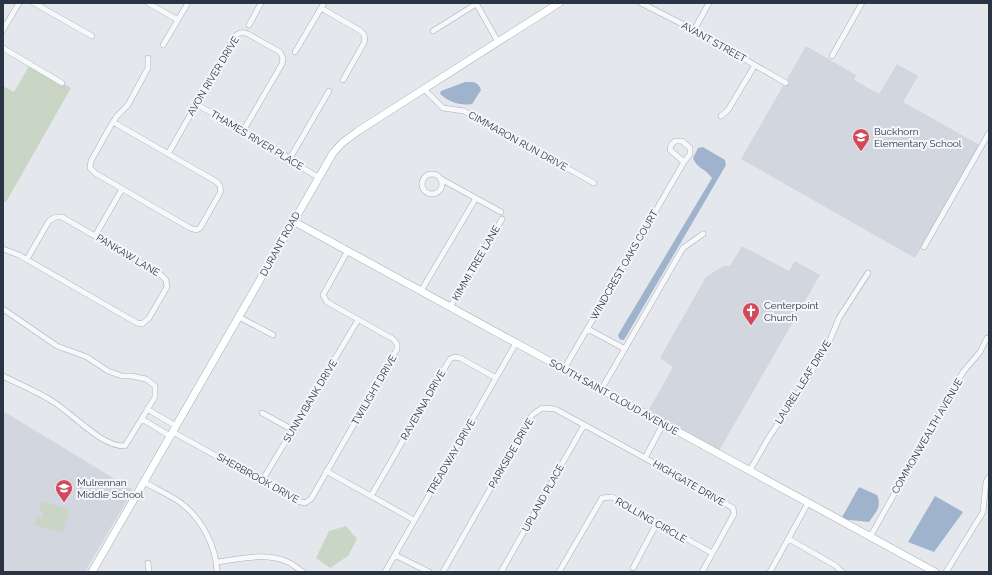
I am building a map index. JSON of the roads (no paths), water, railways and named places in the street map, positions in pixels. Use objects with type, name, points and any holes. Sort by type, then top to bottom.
[{"type":"street","points":[[3,30],[19,3]]},
{"type":"street","points":[[34,3],[92,36]]},
{"type":"street","points":[[148,3],[178,20]]},
{"type":"street","points":[[163,45],[188,3]]},
{"type":"street","points":[[295,52],[324,3]]},
{"type":"street","name":"DURANT ROAD","points":[[92,572],[318,177],[329,159],[342,143],[358,131],[559,3]]},
{"type":"street","name":"AVANT STREET","points":[[641,3],[694,30],[786,83]]},
{"type":"street","points":[[694,30],[710,3]]},
{"type":"street","points":[[832,56],[862,3]]},
{"type":"street","points":[[249,25],[259,4]]},
{"type":"street","points":[[432,31],[476,4],[498,42]]},
{"type":"street","points":[[321,8],[362,32],[365,37],[364,43],[343,80]]},
{"type":"street","name":"AVON RIVER DRIVE","points":[[168,154],[235,36],[238,33],[243,32],[280,52],[283,58],[282,64],[243,131]]},
{"type":"street","points":[[3,48],[62,82]]},
{"type":"street","points":[[113,122],[220,185],[220,193],[200,228],[196,230],[190,228],[94,173],[90,168],[90,164],[113,122],[128,105],[148,68],[148,58]]},
{"type":"street","points":[[721,116],[728,110],[755,65]]},
{"type":"street","name":"CIMMARON RUN DRIVE","points":[[424,89],[443,108],[464,111],[594,183]]},
{"type":"street","points":[[289,160],[329,91]]},
{"type":"street","name":"THAMES RIVER PLACE","points":[[196,104],[284,154],[289,160],[318,177]]},
{"type":"street","points":[[924,247],[989,134]]},
{"type":"street","name":"WINDCREST OAKS COURT","points":[[564,369],[684,162]]},
{"type":"street","points":[[441,178],[442,187],[438,192],[435,194],[428,194],[423,190],[421,183],[422,180],[427,174],[434,173],[501,212]]},
{"type":"street","points":[[96,236],[122,189]]},
{"type":"street","points":[[421,291],[476,198]]},
{"type":"street","name":"PANKAW LANE","points":[[3,249],[27,259],[137,323],[142,324],[149,318],[167,287],[166,280],[160,274],[62,217],[56,217],[49,221],[27,259]]},
{"type":"street","name":"KIMMI TREE LANE","points":[[450,307],[502,219]]},
{"type":"street","name":"SOUTH SAINT CLOUD AVENUE","points":[[293,221],[347,252],[935,572]]},
{"type":"street","points":[[601,390],[683,248],[703,234]]},
{"type":"street","name":"TWILIGHT DRIVE","points":[[326,472],[397,349],[397,344],[393,340],[327,302],[323,295],[347,252]]},
{"type":"street","name":"LAUREL LEAF DRIVE","points":[[750,470],[769,437],[791,406],[828,345],[839,318],[868,273]]},
{"type":"street","points":[[3,308],[57,346],[87,357],[108,371],[122,376],[146,379],[155,386],[154,397],[125,446],[118,446],[111,444],[84,426],[56,403],[3,376]]},
{"type":"street","points":[[239,316],[273,335]]},
{"type":"street","name":"SUNNYBANK DRIVE","points":[[262,481],[358,320]]},
{"type":"street","points":[[588,328],[624,349]]},
{"type":"street","name":"COMMONWEALTH AVENUE","points":[[870,537],[963,372],[980,352],[987,338]]},
{"type":"street","name":"TREADWAY DRIVE","points":[[385,572],[516,343]]},
{"type":"street","name":"RAVENNA DRIVE","points":[[371,496],[450,359],[455,357],[460,358],[496,378]]},
{"type":"street","name":"PARKSIDE DRIVE","points":[[443,572],[532,414],[542,408],[555,409],[645,458]]},
{"type":"street","points":[[147,409],[173,431]]},
{"type":"street","points":[[262,413],[293,430]]},
{"type":"street","points":[[142,418],[173,431]]},
{"type":"street","points":[[645,458],[663,424]]},
{"type":"street","name":"UPLAND PLACE","points":[[501,572],[584,425]]},
{"type":"street","name":"SHERBROOK DRIVE","points":[[173,431],[297,501],[305,502],[311,499],[326,472]]},
{"type":"street","name":"HIGHGATE DRIVE","points":[[645,458],[733,508],[734,514],[702,572]]},
{"type":"street","points":[[326,472],[414,520]]},
{"type":"street","points":[[946,572],[983,512],[986,482],[989,476]]},
{"type":"street","points":[[144,482],[181,503],[194,515],[207,532],[217,562],[217,572]]},
{"type":"street","name":"ROLLING CIRCLE","points":[[559,572],[602,498],[612,497],[712,554]]},
{"type":"street","points":[[770,572],[808,503]]},
{"type":"street","points":[[633,568],[658,523]]},
{"type":"street","points":[[789,539],[836,566],[842,572]]},
{"type":"street","points":[[395,555],[429,572]]},
{"type":"street","points":[[217,562],[252,556],[270,558],[288,562],[303,572]]},
{"type":"street","points":[[148,563],[149,572]]},
{"type":"water","points":[[465,82],[473,82],[477,84],[481,90],[472,104],[455,103],[440,94],[441,91]]},
{"type":"water","points":[[703,147],[725,160],[726,165],[624,340],[621,340],[618,335],[712,178],[707,172],[696,164],[693,158],[698,148]]},
{"type":"water","points":[[859,487],[877,495],[879,506],[876,512],[869,522],[841,519]]},
{"type":"water","points":[[935,496],[963,512],[934,552],[908,542]]},
{"type":"place","name":"Buckhorn Elementary School","points":[[861,152]]},
{"type":"place","name":"Centerpoint Church","points":[[751,326]]},
{"type":"place","name":"Mulrennan Middle School","points":[[64,503]]}]
